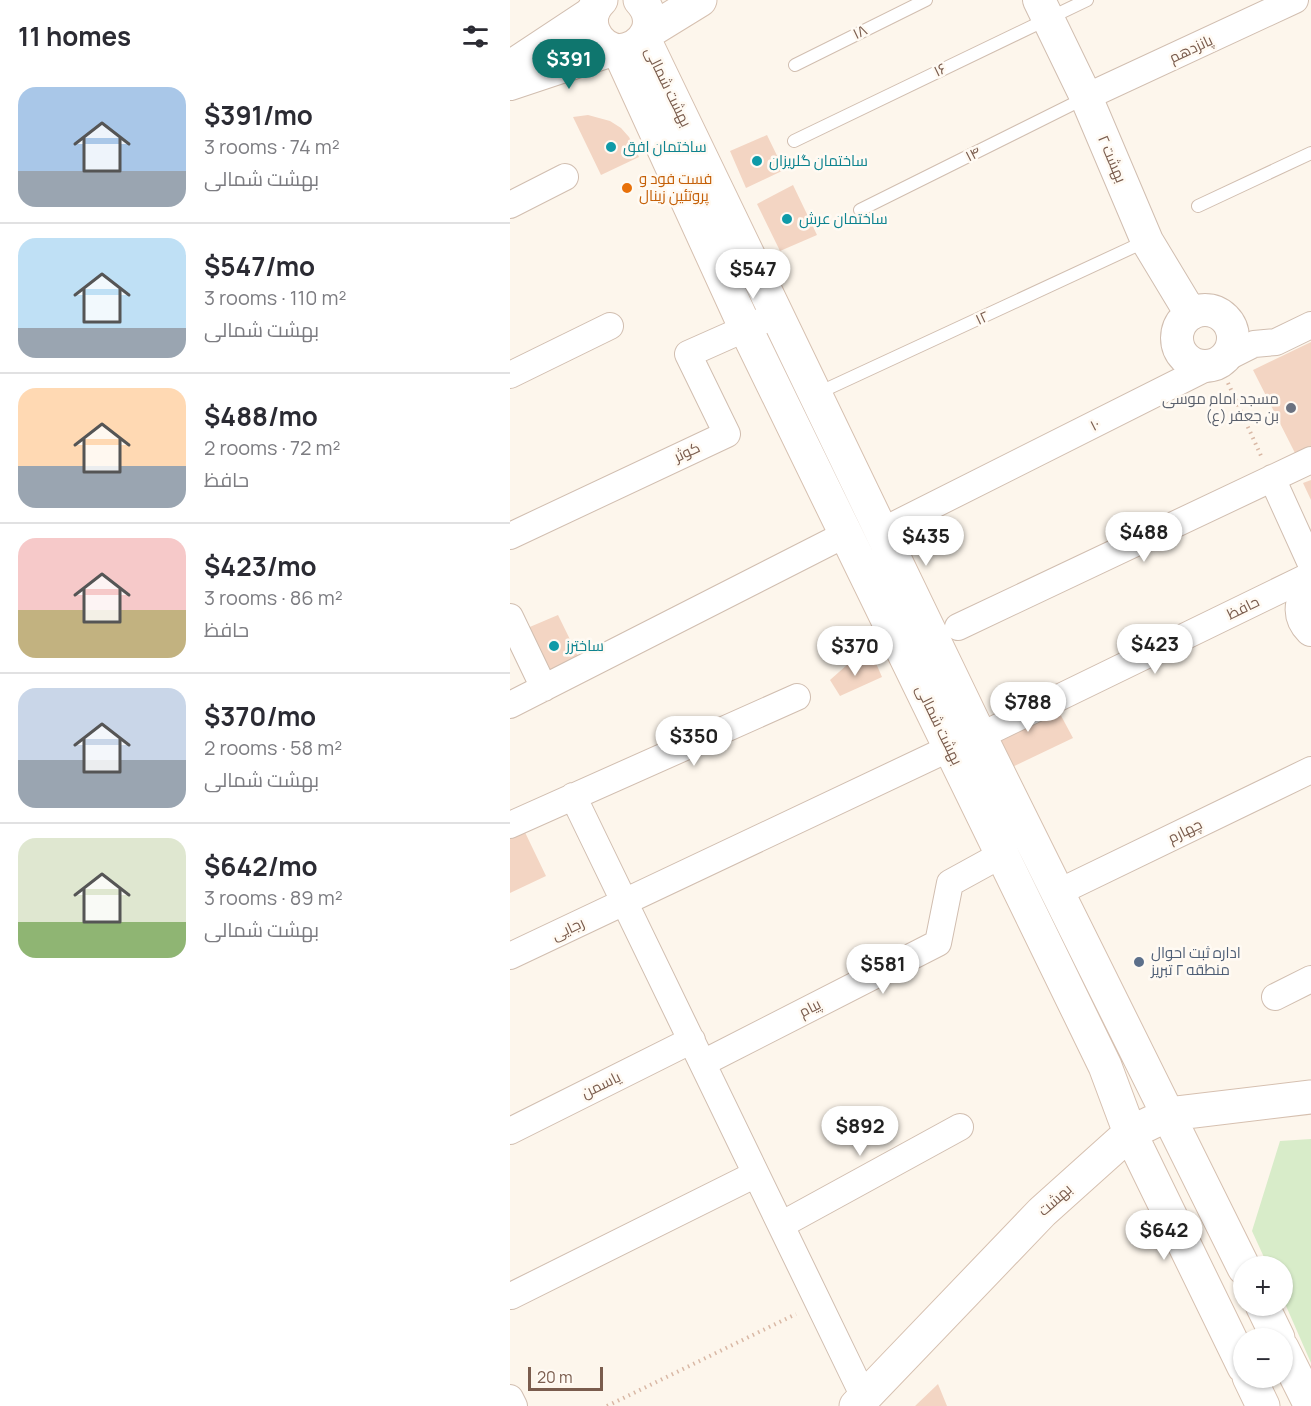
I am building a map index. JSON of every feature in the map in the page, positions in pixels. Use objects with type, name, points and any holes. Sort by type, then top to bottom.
[{"type":"main road","points":[[631,43],[648,12],[640,0]]},
{"type":"main road","points":[[597,4],[592,28],[594,35],[631,43],[700,0]]},
{"type":"main road","name":"بهشت شمالی","points":[[631,43],[778,314],[880,532],[1238,1256]]},
{"type":"main road","name":"بهشت شمالی","points":[[631,43],[745,327],[1105,1066],[1130,1133],[1233,1344]]},
{"type":"main road","name":"بهشت","points":[[860,1403],[1042,1212],[1130,1133],[1169,1114],[1311,1097]]},
{"type":"main road","points":[[1293,1370],[1311,1406]]},
{"type":"main road","points":[[1254,1388],[1263,1406]]},
{"type":"street","name":"پانزدهم","points":[[1086,97],[1295,0]]},
{"type":"street","points":[[510,67],[597,4]]},
{"type":"street","name":"بهشت ۲","points":[[1043,9],[1086,97],[1147,241],[1191,314],[1210,311],[1227,320],[1233,338],[1227,357],[1219,363]]},
{"type":"street","points":[[510,84],[631,43]]},
{"type":"street","points":[[510,205],[565,177]]},
{"type":"street","points":[[745,327],[778,314]]},
{"type":"street","name":"۱۰","points":[[880,532],[1254,344],[1276,342],[1311,325]]},
{"type":"street","points":[[510,375],[610,326]]},
{"type":"street","name":"کوثر","points":[[510,536],[727,434],[688,354],[745,327]]},
{"type":"street","points":[[958,627],[1311,460]]},
{"type":"street","points":[[1272,478],[1311,564]]},
{"type":"street","points":[[510,705],[846,534]]},
{"type":"street","name":"حافظ","points":[[980,736],[1311,575]]},
{"type":"street","points":[[1311,590],[1305,596],[1301,610],[1305,624],[1311,630]]},
{"type":"street","points":[[510,618],[544,688]]},
{"type":"street","points":[[510,825],[798,698]]},
{"type":"street","name":"رجایی","points":[[510,956],[950,748]]},
{"type":"street","name":"چهارم","points":[[1059,892],[1311,770]]},
{"type":"street","points":[[573,796],[818,1303],[860,1403]]},
{"type":"street","name":"پیام","points":[[698,1052],[938,943],[950,883],[1001,855]]},
{"type":"street","points":[[1275,997],[1311,979]]},
{"type":"street","name":"یاسمن","points":[[510,1131],[698,1052]]},
{"type":"street","points":[[781,1225],[960,1127]]},
{"type":"street","points":[[511,1296],[756,1174]]},
{"type":"street","points":[[510,1398],[514,1406]]},
{"type":"lane","name":"۱۸","points":[[795,65],[926,0]]},
{"type":"lane","name":"۱۶","points":[[794,141],[1043,9],[1087,0]]},
{"type":"lane","name":"۱۴","points":[[860,210],[1086,97]]},
{"type":"lane","points":[[1198,206],[1311,153]]},
{"type":"lane","name":"۱۲","points":[[815,394],[1147,241]]},
{"type":"path","points":[[1219,363],[1272,478]]},
{"type":"path","points":[[607,1406],[818,1303]]},
{"type":"green space","points":[[1311,1139],[1311,1363],[1290,1316],[1293,1316],[1293,1256],[1263,1256],[1252,1231],[1280,1141]]},
{"type":"building","name":"ساختمان افق","points":[[588,115],[610,121],[621,128],[629,137],[639,157],[601,175],[573,117]]},
{"type":"building","name":"ساختمان گلریزان","points":[[767,135],[784,170],[746,188],[730,151]]},
{"type":"building","name":"ساختمان عرش","points":[[793,185],[817,235],[780,251],[757,204]]},
{"type":"building","name":"مسجد امام موسی بن جعفر (ع)","points":[[1311,342],[1311,446],[1295,453],[1253,370]]},
{"type":"building","points":[[1311,480],[1311,500],[1303,483]]},
{"type":"building","name":"ساخترز","points":[[558,615],[582,664],[550,681],[525,629]]},
{"type":"building","points":[[875,661],[882,677],[840,696],[830,680],[848,664]]},
{"type":"building","points":[[1051,697],[1073,738],[1006,770],[983,726]]},
{"type":"building","points":[[521,824],[546,876],[510,893],[510,829]]},
{"type":"building","points":[[938,1384],[947,1406],[915,1406]]},
{"type":"place","name":"ساختمان افق","points":[[611,147]]},
{"type":"place","name":"ساختمان گلریزان","points":[[757,161]]},
{"type":"place","name":"فست فود و پروتئین زینال","points":[[627,188]]},
{"type":"place","name":"ساختمان عرش","points":[[787,219]]},
{"type":"place","name":"مسجد امام موسی بن جعفر (ع)","points":[[1291,408]]},
{"type":"place","name":"ساخترز","points":[[554,646]]},
{"type":"place","name":"اداره ثبت احوال منطقه ۲ تبریز","points":[[1139,962]]}]
